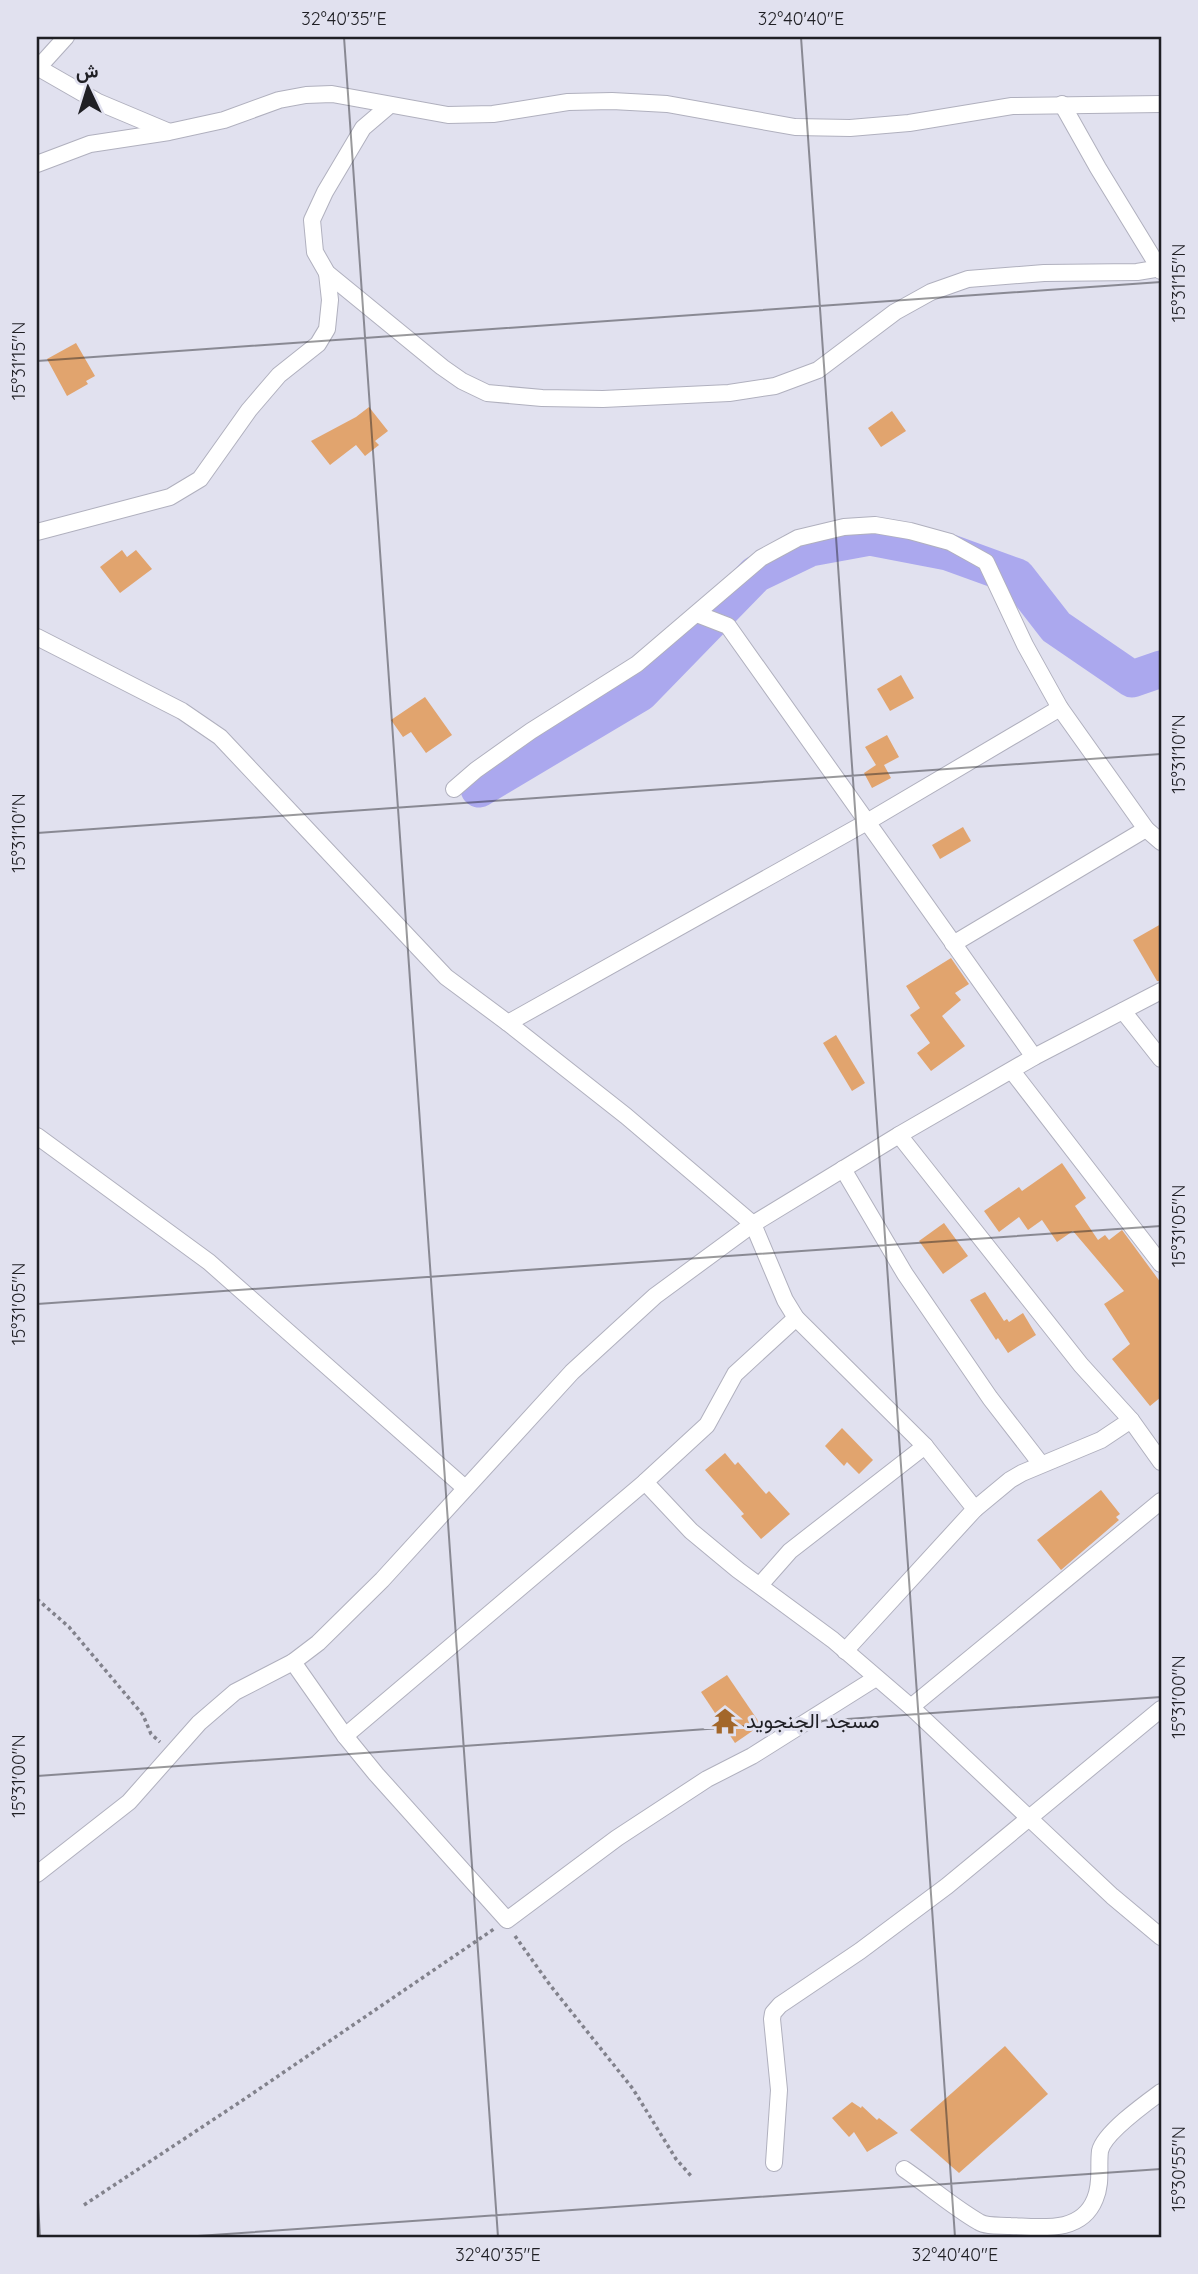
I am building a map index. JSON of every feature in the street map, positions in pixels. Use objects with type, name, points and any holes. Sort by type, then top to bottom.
[{"type":"street","points":[[66,37],[37,68],[97,102],[169,132]]},
{"type":"street","points":[[37,164],[90,144],[169,132],[223,120],[279,100],[306,95],[332,94],[448,116],[493,114],[568,102],[640,102],[667,104],[795,127],[850,128],[909,123],[1012,106],[1161,104]]},
{"type":"street","points":[[390,105],[363,128],[325,192],[312,220],[315,252],[327,273],[442,367],[462,381],[487,393],[542,398],[603,399],[729,393],[775,386],[818,370],[895,312],[931,292],[968,279],[1161,269],[1062,104]]},
{"type":"street","points":[[37,533],[170,497],[185,491],[200,479],[249,410],[279,374],[318,344],[327,329],[330,300],[327,273]]},
{"type":"street","points":[[454,789],[531,731],[637,664],[761,558],[798,538],[844,527],[875,525],[950,542],[986,562],[1025,645],[1060,708],[1146,829],[1161,842]]},
{"type":"street","points":[[697,614],[728,626],[1034,1057]]},
{"type":"street","points":[[37,637],[182,711],[220,737],[446,977],[626,1116],[753,1224],[785,1300],[796,1318],[925,1446],[975,1509]]},
{"type":"street","points":[[508,1023],[867,822],[1060,708]]},
{"type":"street","points":[[953,944],[1146,829]]},
{"type":"street","points":[[37,1874],[129,1802],[199,1723],[235,1692],[293,1662],[317,1643],[382,1580],[572,1372],[655,1296],[753,1224],[899,1135],[1034,1057],[1161,991]]},
{"type":"street","points":[[1123,1011],[1161,1059]]},
{"type":"street","points":[[1012,1071],[1161,1264]]},
{"type":"street","points":[[899,1135],[1161,1462]]},
{"type":"street","points":[[37,1136],[209,1262],[465,1489]]},
{"type":"street","points":[[843,1169],[905,1274],[990,1398],[1041,1464]]},
{"type":"street","points":[[345,1735],[645,1482],[707,1425],[735,1374],[796,1318]]},
{"type":"street","points":[[845,1651],[975,1509],[1010,1480],[1041,1464],[1077,1452],[1101,1440],[1130,1420]]},
{"type":"street","points":[[760,1585],[790,1551],[925,1446]]},
{"type":"street","points":[[645,1482],[691,1531],[845,1651],[911,1707],[1112,1896],[1161,1937]]},
{"type":"street","points":[[911,1707],[1161,1501]]},
{"type":"street","points":[[293,1662],[376,1774],[507,1920],[617,1838],[707,1779],[752,1756],[876,1678]]},
{"type":"street","points":[[774,2163],[779,2090],[773,2013],[780,2005],[860,1951],[947,1886],[1161,1709]]},
{"type":"street","points":[[904,2169],[980,2231],[1067,2225],[1083,2217],[1095,2200],[1100,2180],[1102,2144],[1110,2134],[1161,2092]]},
{"type":"path","points":[[37,1599],[69,1627],[143,1715],[151,1734],[173,1752]]},
{"type":"path","points":[[84,2205],[507,1920],[520,1946],[634,2089],[676,2159],[692,2178]]},
{"type":"building","points":[[76,343],[95,376],[86,381],[88,384],[67,396],[47,359]]},
{"type":"building","points":[[369,407],[388,431],[375,441],[379,445],[365,456],[356,445],[330,465],[311,441]]},
{"type":"building","points":[[892,411],[906,431],[881,447],[868,428]]},
{"type":"building","points":[[122,550],[127,557],[136,550],[152,569],[120,593],[100,567]]},
{"type":"building","points":[[901,675],[914,698],[890,711],[877,689]]},
{"type":"building","points":[[425,697],[452,735],[426,753],[411,732],[403,737],[391,720]]},
{"type":"building","points":[[887,735],[899,757],[884,765],[891,778],[872,788],[864,773],[876,765],[865,747]]},
{"type":"building","points":[[963,827],[971,841],[940,859],[932,845]]},
{"type":"building","points":[[1161,924],[1161,981],[1157,981],[1133,940]]},
{"type":"building","points":[[951,958],[969,984],[955,993],[961,1000],[942,1016],[965,1046],[931,1071],[917,1053],[930,1043],[910,1015],[920,1008],[906,986]]},
{"type":"building","points":[[836,1035],[865,1083],[852,1091],[823,1043]]},
{"type":"building","points":[[1062,1163],[1086,1198],[1075,1206],[1098,1240],[1105,1235],[1109,1240],[1122,1230],[1161,1283],[1161,1397],[1150,1406],[1112,1359],[1130,1344],[1104,1304],[1124,1291],[1073,1231],[1057,1242],[1042,1220],[1028,1230],[1019,1217],[999,1232],[984,1211],[1019,1187],[1022,1191]]},
{"type":"building","points":[[944,1223],[968,1256],[943,1274],[919,1241]]},
{"type":"building","points":[[985,1292],[1004,1321],[1007,1319],[1009,1322],[1023,1313],[1036,1335],[1008,1353],[998,1338],[996,1340],[970,1300]]},
{"type":"building","points":[[842,1428],[873,1460],[859,1474],[847,1462],[844,1466],[825,1446]]},
{"type":"building","points":[[725,1453],[735,1465],[738,1462],[766,1494],[769,1491],[790,1514],[761,1539],[741,1516],[744,1514],[705,1470]]},
{"type":"building","points":[[1101,1490],[1120,1514],[1116,1517],[1119,1520],[1061,1570],[1037,1540]]},
{"type":"building","points":[[727,1675],[761,1725],[735,1743],[701,1692]]},
{"type":"building","points":[[1005,2046],[1048,2094],[959,2173],[910,2130]]},
{"type":"building","points":[[852,2102],[861,2108],[862,2106],[877,2120],[879,2118],[898,2133],[867,2152],[854,2132],[849,2137],[832,2118]]},
{"type":"waterway","points":[[479,789],[640,693],[756,574],[810,548],[870,537],[948,552],[1017,577],[1056,627],[1132,679],[1161,669]]},
{"type":"place","name":"مسجد الجنجويد","points":[[725,1721]]}]
